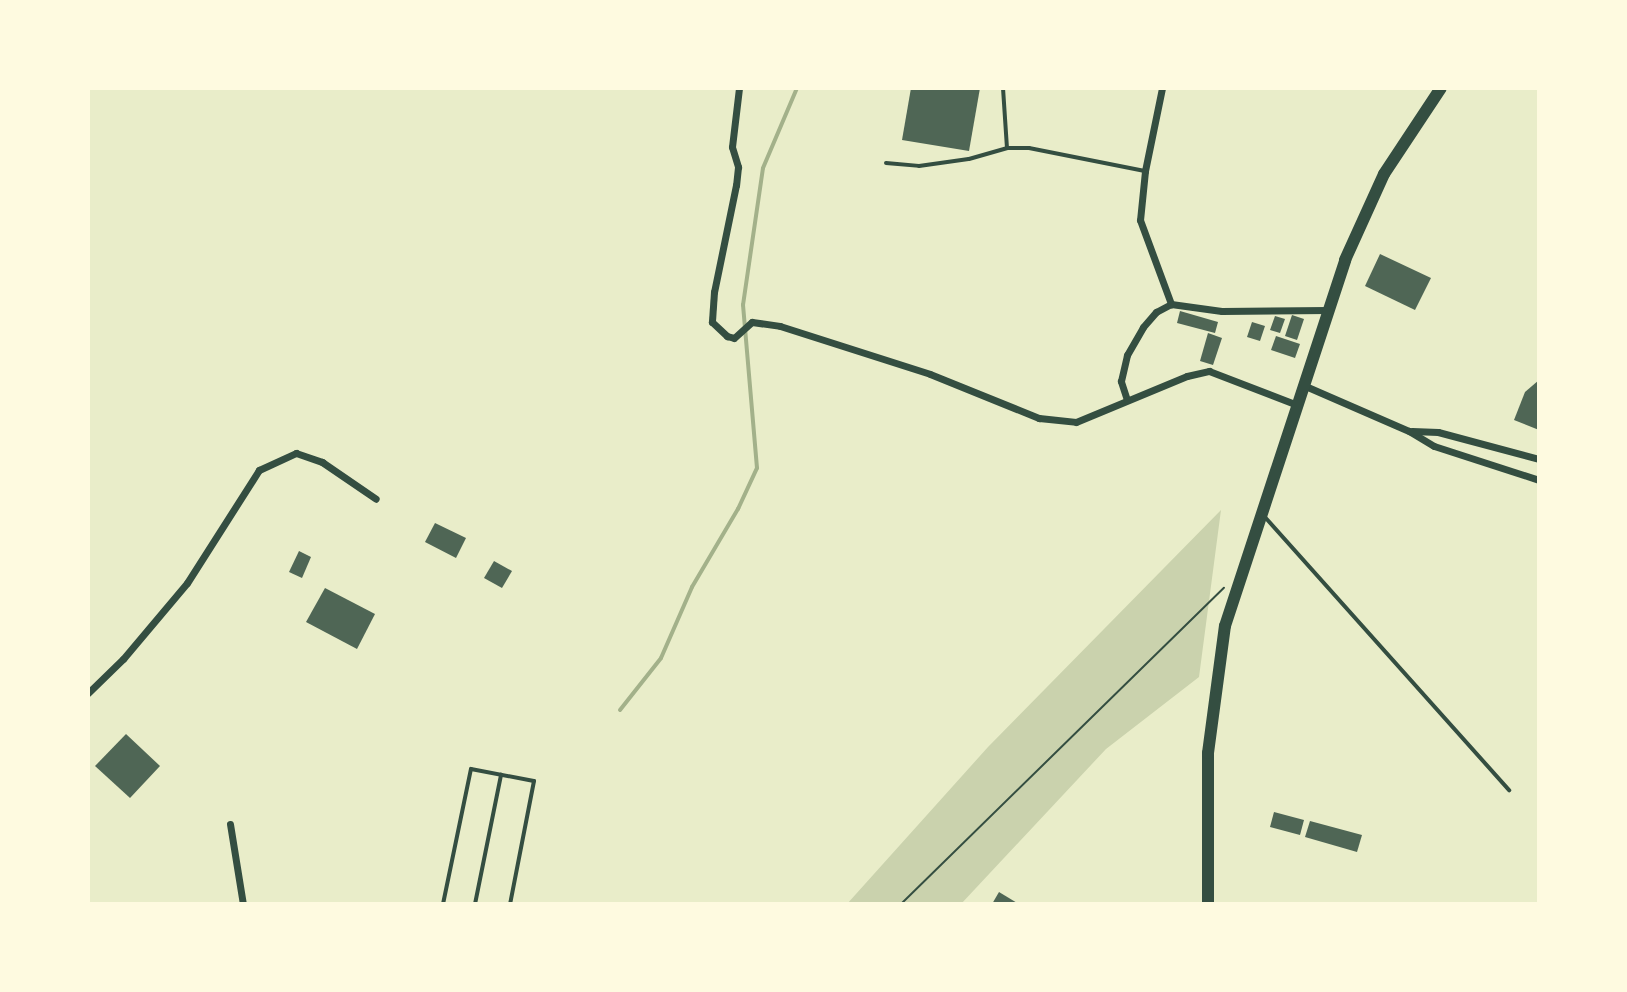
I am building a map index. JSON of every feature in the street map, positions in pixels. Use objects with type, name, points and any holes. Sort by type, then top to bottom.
[{"type":"highway","points":[[1208,904],[1208,753],[1225,626],[1345,260],[1384,174],[1441,88]]},
{"type":"street","points":[[739,88],[732,147],[738,167],[736,185],[714,292],[712,322],[718,330],[734,338],[752,322],[780,326],[930,374],[1039,418],[1076,422],[1187,376],[1209,371],[1297,405]]},
{"type":"street","points":[[1162,88],[1145,171],[1140,220],[1171,304]]},
{"type":"street","points":[[1127,400],[1121,381],[1127,355],[1143,327],[1156,312],[1171,304],[1222,311],[1328,310]]},
{"type":"street","points":[[1303,385],[1409,431],[1434,446],[1539,480]]},
{"type":"street","points":[[1409,431],[1438,432],[1539,459]]},
{"type":"street","points":[[88,693],[123,659],[187,583],[259,470],[296,453],[322,462],[376,499]]},
{"type":"street","points":[[230,824],[243,904]]},
{"type":"lane","points":[[1003,88],[1007,148]]},
{"type":"lane","points":[[886,163],[919,166],[969,159],[1007,148],[1029,148],[1145,171]]},
{"type":"lane","points":[[1262,514],[1509,790]]},
{"type":"lane","points":[[443,904],[471,769],[534,781],[510,904]]},
{"type":"lane","points":[[475,904],[501,775]]},
{"type":"path","points":[[901,904],[1245,568]]},
{"type":"green space","points":[[1221,510],[1199,677],[1106,749],[961,904],[847,904],[988,747]]},
{"type":"building","points":[[911,88],[980,88],[969,151],[902,140]]},
{"type":"building","points":[[1380,254],[1431,278],[1415,310],[1365,286]]},
{"type":"building","points":[[1180,311],[1218,322],[1215,333],[1177,323]]},
{"type":"building","points":[[1292,315],[1304,319],[1297,340],[1285,336]]},
{"type":"building","points":[[1275,316],[1285,319],[1280,333],[1270,330]]},
{"type":"building","points":[[1252,322],[1265,326],[1260,341],[1247,337]]},
{"type":"building","points":[[1208,333],[1222,338],[1213,365],[1200,361]]},
{"type":"building","points":[[1276,336],[1300,344],[1295,358],[1271,350]]},
{"type":"building","points":[[1539,380],[1539,430],[1514,420],[1525,392]]},
{"type":"building","points":[[435,523],[466,538],[456,558],[425,542]]},
{"type":"building","points":[[299,551],[311,557],[302,578],[289,572]]},
{"type":"building","points":[[494,561],[512,571],[502,588],[484,578]]},
{"type":"building","points":[[325,588],[375,614],[357,649],[306,622]]},
{"type":"building","points":[[126,734],[160,766],[130,798],[95,766]]},
{"type":"building","points":[[1274,812],[1304,820],[1300,835],[1270,827]]},
{"type":"building","points":[[1310,821],[1362,835],[1357,852],[1305,837]]},
{"type":"building","points":[[999,892],[1019,904],[992,904]]},
{"type":"waterway","points":[[620,710],[661,658],[692,587],[738,509],[757,468],[743,305],[763,168],[797,88]]}]
